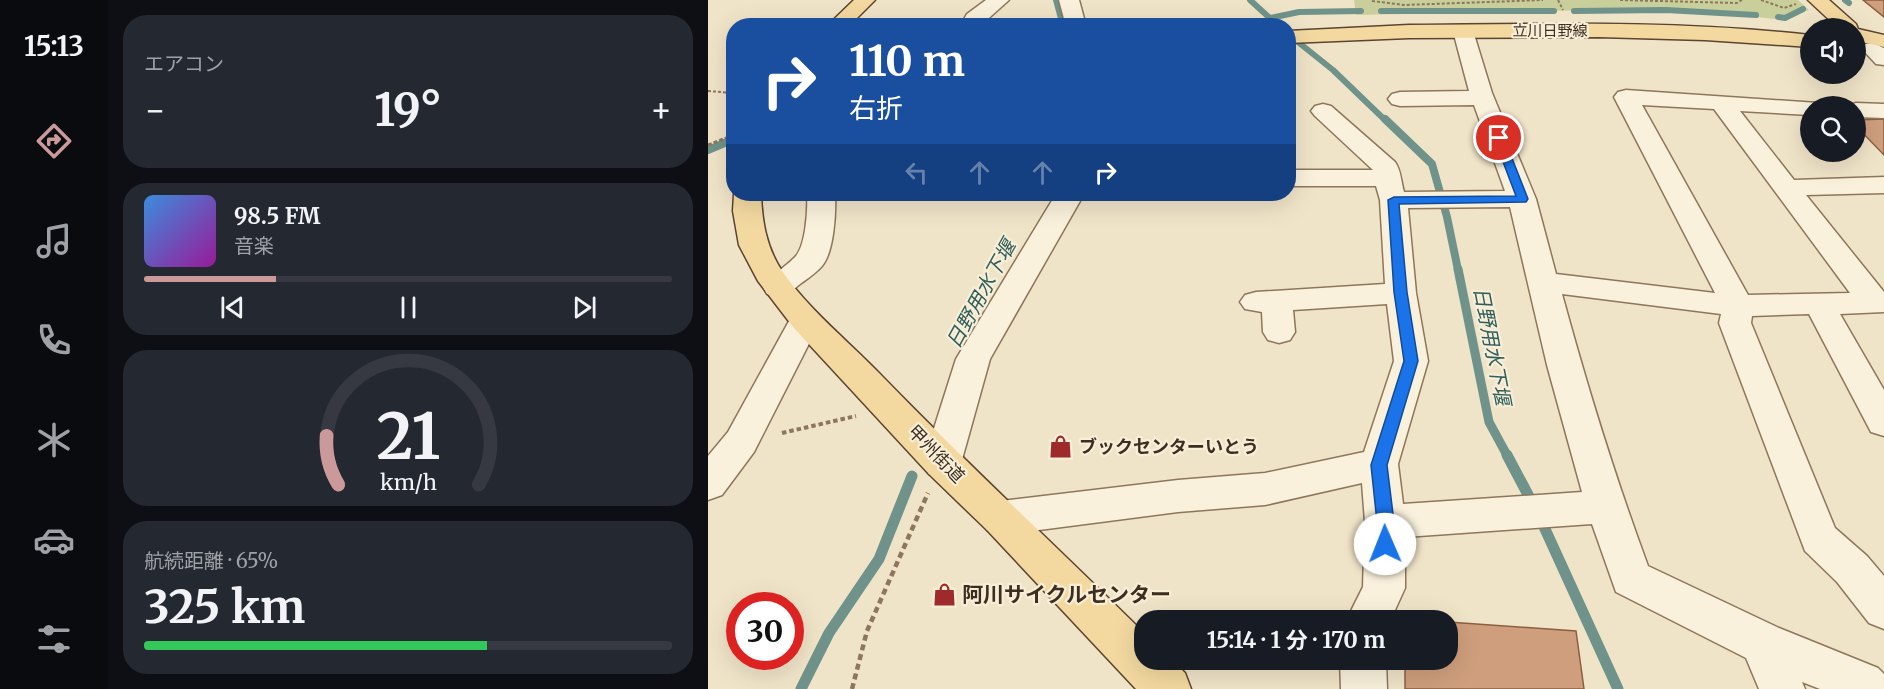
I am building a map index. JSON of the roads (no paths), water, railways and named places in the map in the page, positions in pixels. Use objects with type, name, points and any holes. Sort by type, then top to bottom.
[{"type":"main road","points":[[846,18],[865,0]]},
{"type":"main road","points":[[1812,2],[1834,18]]},
{"type":"main road","name":"立川日野線","points":[[1296,36],[1338,28],[1697,20],[1800,28]]},
{"type":"main road","name":"立川日野線","points":[[1296,26],[1463,31],[1706,32],[1800,40]]},
{"type":"main road","name":"甲州街道","points":[[748,201],[747,211],[754,245],[768,274],[805,320],[892,408],[942,463],[1001,518],[1168,689]]},
{"type":"street","points":[[974,18],[999,0]]},
{"type":"street","points":[[1069,0],[1074,18]]},
{"type":"street","points":[[1463,31],[1483,98],[1522,199],[1563,365],[1606,507],[1631,579],[1763,643],[1871,681]]},
{"type":"street","points":[[1400,99],[1483,98]]},
{"type":"street","points":[[1800,108],[1626,98],[1738,306],[1735,323],[1819,539],[1868,568],[1884,609]]},
{"type":"street","points":[[1723,105],[1786,188],[1879,302]]},
{"type":"street","points":[[1866,110],[1884,111]]},
{"type":"street","points":[[1323,111],[1386,168],[1411,361],[1379,465],[1385,522],[1384,588],[1373,610]]},
{"type":"street","points":[[1296,179],[1390,189],[1442,200],[1522,199]]},
{"type":"street","points":[[1786,188],[1884,185]]},
{"type":"street","points":[[778,287],[811,260],[822,216],[821,201]]},
{"type":"street","points":[[942,463],[973,359],[1066,201]]},
{"type":"street","points":[[1543,282],[1738,306],[1879,302]]},
{"type":"street","points":[[1279,332],[1266,302],[1401,292]]},
{"type":"street","points":[[1819,304],[1884,422]]},
{"type":"street","points":[[708,484],[741,442],[805,320]]},
{"type":"street","points":[[1001,518],[1178,496],[1265,489],[1379,465]]},
{"type":"street","points":[[1385,522],[1606,507]]},
{"type":"street","points":[[1763,643],[1782,689]]},
{"type":"street","points":[[1363,670],[1364,689]]},
{"type":"waterway","name":"日野用水下堰","points":[[1056,0],[1061,18]]},
{"type":"waterway","name":"日野用水下堰","points":[[1250,0],[1270,18]]},
{"type":"waterway","points":[[1845,0],[1849,3]]},
{"type":"waterway","points":[[1778,17],[1785,18],[1803,9]]},
{"type":"waterway","points":[[1574,11],[1666,10],[1756,15]]},
{"type":"waterway","points":[[1270,18],[1299,12],[1361,11]]},
{"type":"waterway","points":[[1381,11],[1554,11]]},
{"type":"waterway","name":"日野用水下堰","points":[[1298,42],[1333,70],[1386,121]]},
{"type":"waterway","name":"日野用水下堰","points":[[1385,119],[1432,164],[1447,217],[1458,270]]},
{"type":"waterway","points":[[708,150],[726,142]]},
{"type":"waterway","name":"日野用水下堰","points":[[1458,269],[1489,422],[1508,457]]},
{"type":"waterway","name":"日野用水下堰","points":[[1507,455],[1534,506]]},
{"type":"waterway","name":"日野用水下堰","points":[[801,689],[829,633],[879,559],[912,476]]},
{"type":"waterway","name":"日野用水下堰","points":[[1540,518],[1618,689]]},
{"type":"place","name":"ブックセンターいとう","points":[[1061,447]]},
{"type":"place","name":"阿川サイクルセンター","points":[[944,595]]}]
